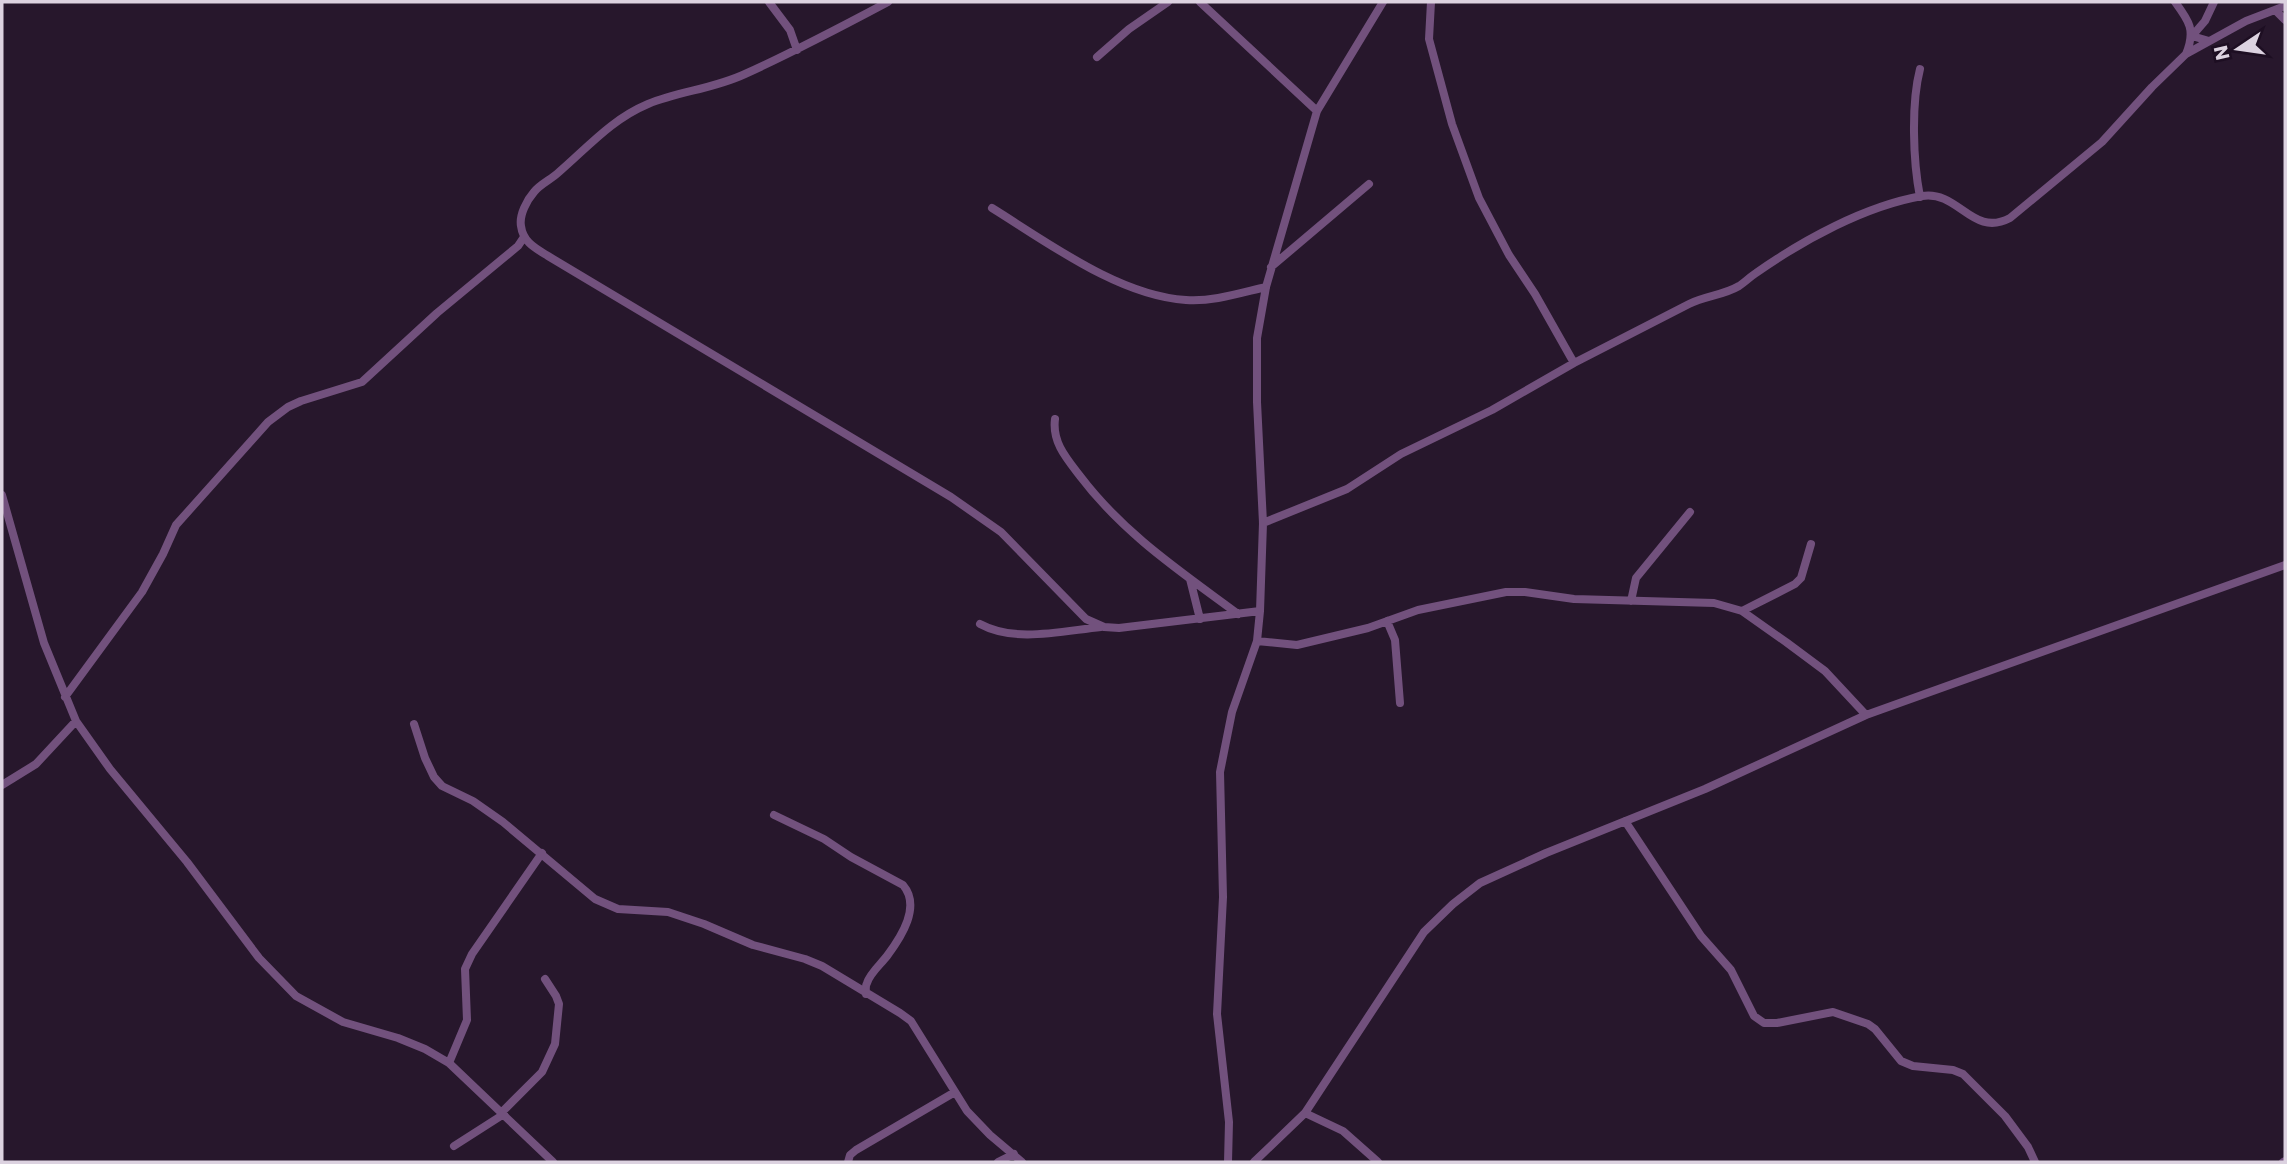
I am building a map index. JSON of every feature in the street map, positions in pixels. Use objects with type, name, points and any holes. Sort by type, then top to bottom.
[{"type":"street","points":[[769,2],[790,30],[797,50]]},
{"type":"street","points":[[888,2],[797,50],[716,86],[649,104],[613,123],[536,190],[524,207],[520,223],[524,237],[530,245],[548,256],[951,497],[1001,532],[1074,609],[1086,619],[1104,627]]},
{"type":"street","points":[[1097,57],[1129,29],[1168,2]]},
{"type":"street","points":[[1200,2],[1317,111]]},
{"type":"street","points":[[1228,1162],[1229,1122],[1217,1014],[1223,897],[1220,772],[1232,712],[1256,641],[1260,611],[1263,523],[1256,402],[1257,351],[1271,267],[1317,111],[1383,2]]},
{"type":"street","points":[[1431,2],[1429,39],[1452,124],[1479,198],[1509,255],[1535,294],[1574,363]]},
{"type":"street","points":[[2175,2],[2190,25],[2192,36]]},
{"type":"street","points":[[2186,54],[2192,36],[2205,21],[2214,2]]},
{"type":"street","points":[[1263,523],[1347,489],[1401,454],[1492,410],[1574,363],[1705,296],[1736,288],[1796,249],[1858,215],[1920,197],[1937,197],[1952,202],[1985,224],[2001,223],[2102,142],[2152,86],[2186,54],[2246,21],[2285,6]]},
{"type":"street","points":[[2275,10],[2285,20]]},
{"type":"street","points":[[2192,36],[2209,41]]},
{"type":"street","points":[[1920,69],[1916,86],[1915,167],[1920,197]]},
{"type":"street","points":[[1271,267],[1370,184]]},
{"type":"street","points":[[992,208],[1086,267],[1164,298],[1188,301],[1228,296],[1266,287]]},
{"type":"street","points":[[65,697],[142,592],[176,525],[268,422],[301,401],[362,382],[437,313],[518,246],[524,237]]},
{"type":"street","points":[[1055,419],[1053,430],[1057,442],[1098,499],[1121,524],[1238,614]]},
{"type":"street","points":[[2,495],[44,643],[76,721],[110,769],[187,862],[252,950],[296,996],[343,1022],[398,1038],[449,1063],[550,1159],[540,1162]]},
{"type":"street","points":[[1631,601],[1636,578],[1690,512]]},
{"type":"street","points":[[1742,611],[1795,584],[1801,578],[1811,544]]},
{"type":"street","points":[[1254,1162],[1304,1112],[1424,932],[1480,883],[1706,789],[1866,715],[2285,565]]},
{"type":"street","points":[[1190,579],[1200,619]]},
{"type":"street","points":[[1256,641],[1297,645],[1368,628],[1418,610],[1506,592],[1574,599],[1714,603],[1742,611],[1825,671],[1866,715]]},
{"type":"street","points":[[980,624],[991,631],[1010,635],[1149,626],[1260,611]]},
{"type":"street","points":[[1387,621],[1395,640],[1401,703]]},
{"type":"street","points":[[2,785],[36,764],[76,721]]},
{"type":"street","points":[[414,723],[425,758],[434,777],[442,786],[474,801],[542,853],[595,899],[607,906],[630,911],[668,912],[753,945],[805,959],[822,966],[911,1021],[967,1111],[1022,1162]]},
{"type":"street","points":[[774,815],[824,839],[851,858],[903,885],[909,892],[911,908],[900,936],[867,983],[866,994]]},
{"type":"street","points":[[1625,821],[1701,936],[1731,970],[1754,1016],[1764,1023],[1777,1023],[1833,1012],[1868,1024],[1901,1061],[1913,1066],[1953,1070],[1963,1074],[2005,1116],[2028,1147],[2035,1162]]},
{"type":"street","points":[[449,1063],[467,1020],[465,968],[542,853]]},
{"type":"street","points":[[454,1146],[503,1113],[542,1072],[555,1044],[559,1004],[545,979]]},
{"type":"street","points":[[848,1162],[850,1155],[856,1150],[955,1092]]},
{"type":"street","points":[[1304,1112],[1343,1130],[1378,1162]]},
{"type":"street","points":[[998,1162],[1014,1154]]}]
